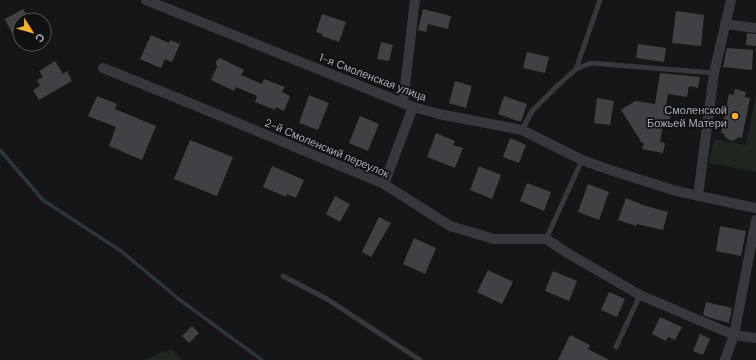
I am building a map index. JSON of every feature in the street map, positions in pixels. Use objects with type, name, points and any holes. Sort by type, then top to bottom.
[{"type":"street","name":"1-я Смоленская улица","points":[[146,0],[408,105],[439,114],[522,130],[582,160],[676,191],[756,208]]},
{"type":"street","points":[[384,184],[408,105],[415,0]]},
{"type":"street","points":[[698,196],[714,73],[730,0]]},
{"type":"street","points":[[725,24],[756,28]]},
{"type":"street","name":"2-й Смоленский переулок","points":[[103,68],[384,184],[450,226],[494,239],[546,239]]},
{"type":"street","points":[[725,360],[734,335],[756,220]]},
{"type":"street","points":[[546,239],[640,295],[734,335],[756,338]]},
{"type":"lane","points":[[576,69],[600,0]]},
{"type":"lane","points":[[522,130],[532,111],[576,69],[591,63],[714,73]]},
{"type":"lane","points":[[546,239],[582,160]]},
{"type":"lane","points":[[282,276],[327,299],[420,360]]},
{"type":"lane","points":[[616,347],[640,295]]},
{"type":"shaded area","points":[[756,94],[756,172],[709,163],[714,139],[746,145]]},
{"type":"shaded area","points":[[171,349],[182,360],[144,360]]},
{"type":"building","points":[[23,9],[25,12],[18,12]]},
{"type":"building","points":[[423,9],[451,16],[448,29],[428,24],[426,32],[418,30]]},
{"type":"building","points":[[676,11],[704,15],[701,46],[672,43]]},
{"type":"building","points":[[322,14],[346,22],[339,42],[322,36],[322,34],[316,32]]},
{"type":"building","points":[[12,15],[12,33],[5,20],[3,20]]},
{"type":"building","points":[[747,33],[756,34],[756,46],[746,45]]},
{"type":"building","points":[[151,35],[169,43],[170,40],[180,44],[172,62],[165,59],[161,68],[140,59]]},
{"type":"building","points":[[381,42],[393,45],[389,61],[377,59]]},
{"type":"building","points":[[638,44],[666,48],[664,62],[636,58]]},
{"type":"building","points":[[727,48],[753,50],[752,70],[723,67]]},
{"type":"building","points":[[527,52],[549,57],[545,73],[523,68]]},
{"type":"building","points":[[220,58],[244,70],[241,75],[262,84],[264,79],[285,87],[282,92],[290,96],[284,111],[276,107],[275,110],[255,102],[257,96],[236,87],[234,91],[211,80],[217,67],[216,61]]},
{"type":"building","points":[[55,61],[63,74],[67,71],[72,81],[39,100],[33,90],[40,86],[37,80],[43,77],[39,71]]},
{"type":"building","points":[[660,73],[700,77],[698,88],[689,86],[687,97],[668,94],[665,112],[671,113],[669,125],[663,124],[660,142],[665,143],[663,153],[642,149],[644,143],[642,143],[621,110],[635,101],[655,104]]},
{"type":"building","points":[[455,81],[472,86],[466,108],[449,103]]},
{"type":"building","name":"Смоленской Божьей Матери","points":[[735,89],[746,92],[745,97],[750,98],[742,138],[739,137],[731,141],[721,133],[729,94],[734,95]]},
{"type":"building","points":[[309,95],[329,103],[318,130],[299,123]]},
{"type":"building","points":[[97,96],[117,104],[115,109],[156,126],[142,160],[109,146],[116,127],[88,116]]},
{"type":"building","points":[[504,96],[527,104],[521,122],[498,114]]},
{"type":"building","points":[[597,98],[614,101],[610,125],[594,123]]},
{"type":"building","points":[[360,116],[379,124],[368,151],[349,143]]},
{"type":"building","points":[[436,133],[455,141],[453,145],[463,148],[455,168],[427,157]]},
{"type":"building","points":[[510,138],[526,145],[519,163],[503,157]]},
{"type":"building","points":[[190,140],[233,157],[217,196],[174,179]]},
{"type":"building","points":[[272,166],[304,180],[296,198],[287,194],[286,197],[263,187]]},
{"type":"building","points":[[479,166],[501,175],[492,199],[470,190]]},
{"type":"building","points":[[527,183],[551,192],[544,211],[520,201]]},
{"type":"building","points":[[588,184],[609,192],[599,220],[578,212]]},
{"type":"building","points":[[335,196],[350,204],[340,222],[326,214]]},
{"type":"building","points":[[626,198],[643,205],[668,212],[663,230],[637,224],[636,226],[618,220]]},
{"type":"building","points":[[379,217],[391,223],[371,257],[362,252]]},
{"type":"building","points":[[720,226],[746,231],[741,256],[716,251]]},
{"type":"building","points":[[414,238],[436,248],[425,274],[403,264]]},
{"type":"building","points":[[488,270],[513,282],[502,304],[477,292]]},
{"type":"building","points":[[553,271],[577,281],[569,301],[545,291]]},
{"type":"building","points":[[609,292],[625,299],[617,317],[601,310]]},
{"type":"building","points":[[706,302],[732,308],[729,323],[703,315]]},
{"type":"building","points":[[660,317],[682,327],[675,340],[668,337],[666,341],[652,334]]},
{"type":"building","points":[[192,326],[199,333],[189,343],[182,336]]},
{"type":"building","points":[[700,334],[710,339],[703,355],[693,351]]},
{"type":"building","points":[[570,335],[590,345],[588,349],[609,360],[558,360]]},
{"type":"waterway","points":[[0,150],[43,200],[121,251],[180,300],[262,360]]},
{"type":"place","name":"Смоленской Божьей Матери","points":[[735,116]]}]
